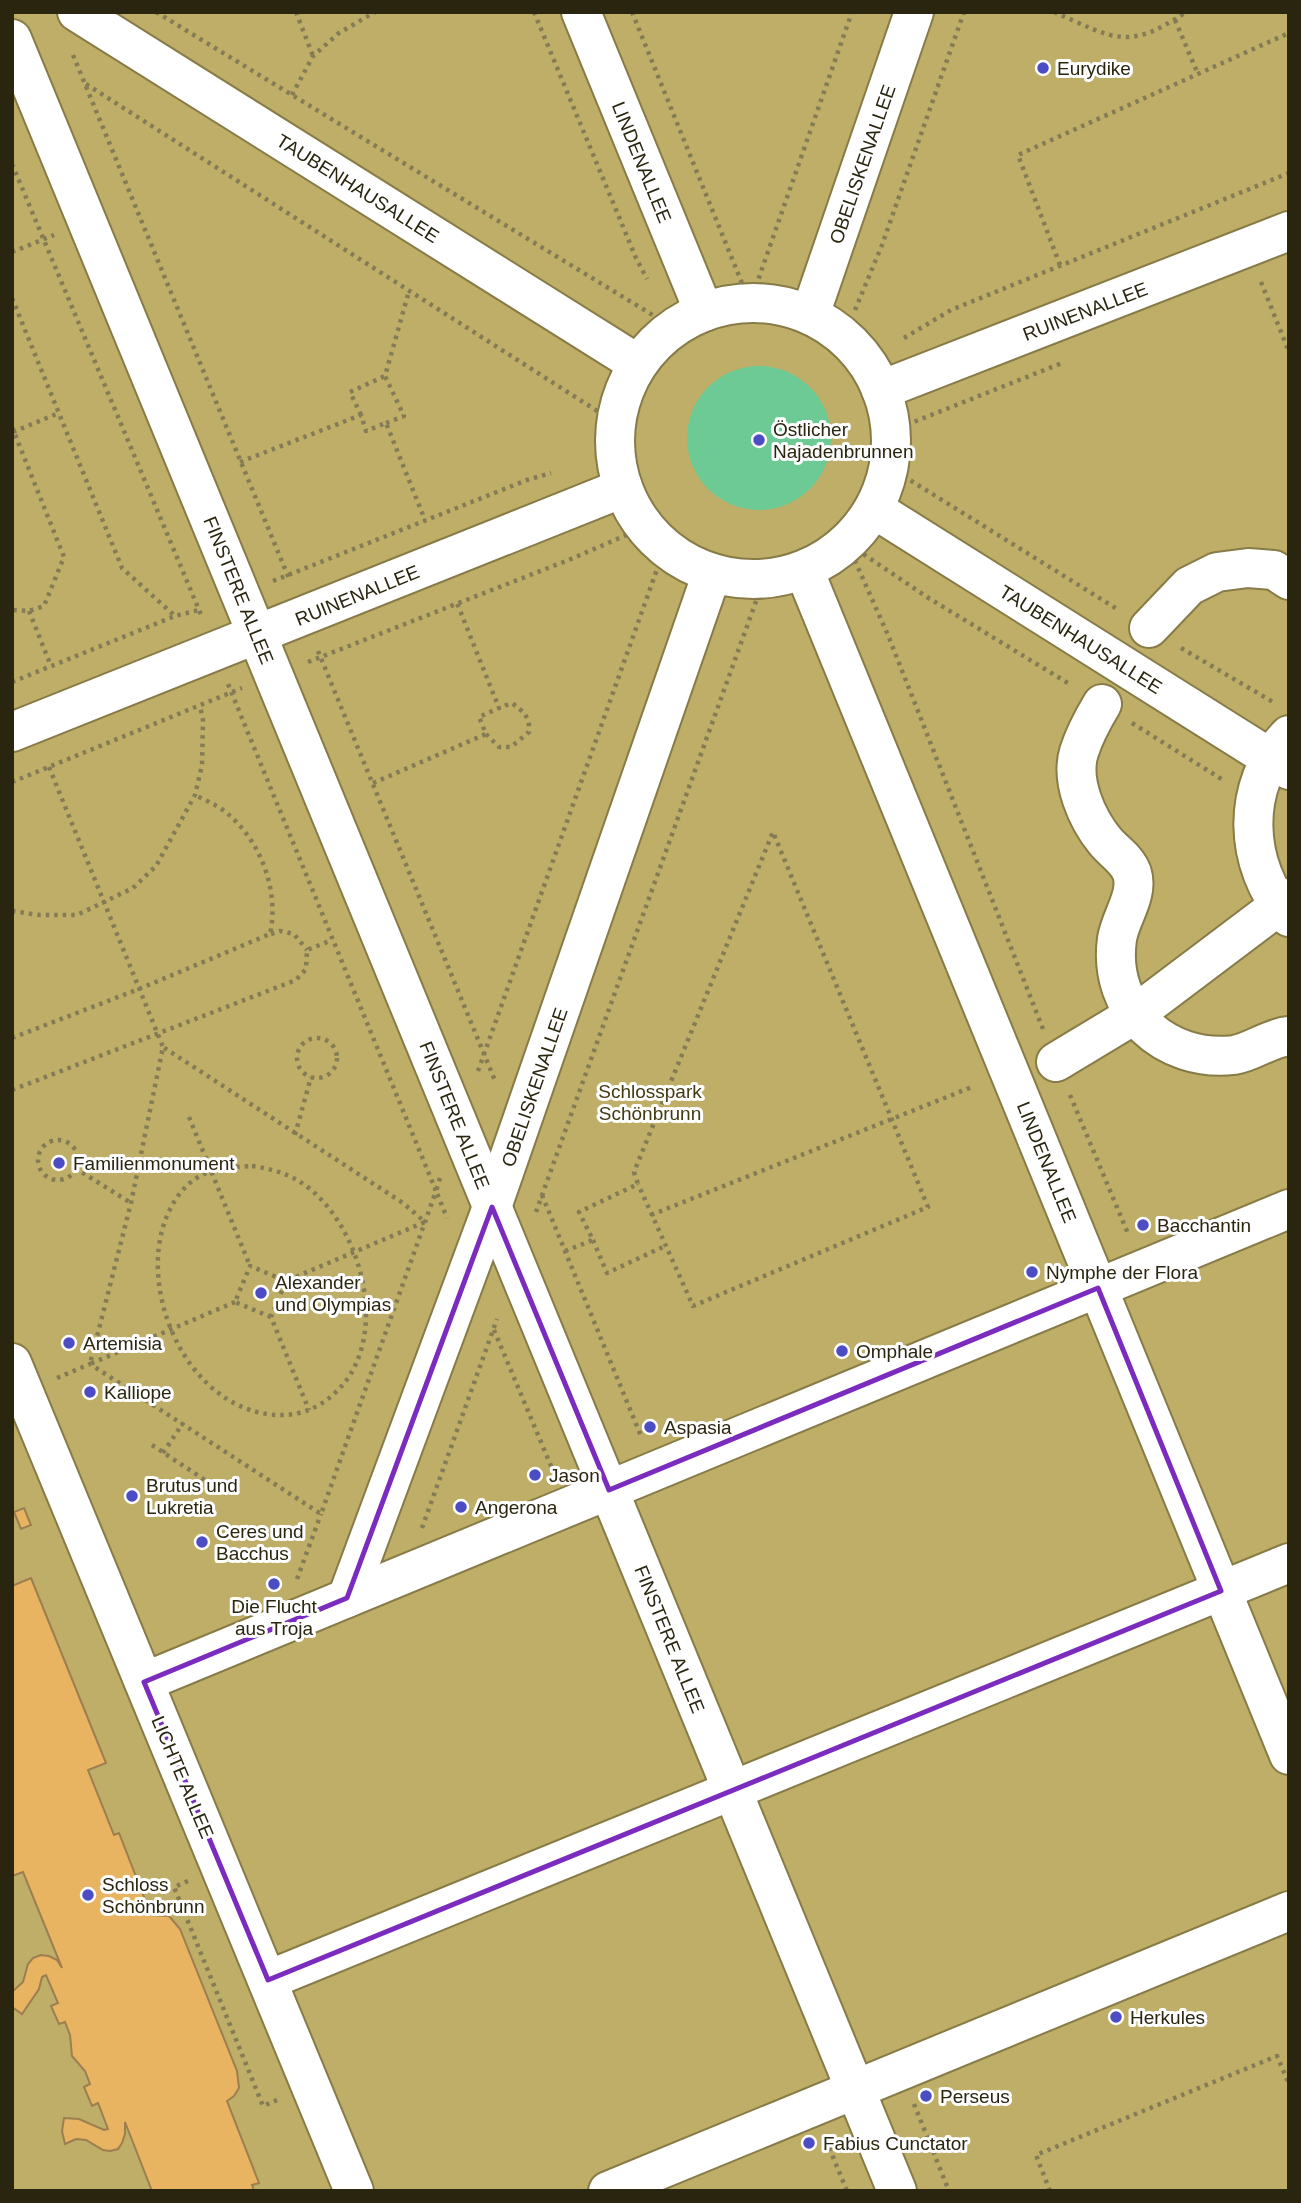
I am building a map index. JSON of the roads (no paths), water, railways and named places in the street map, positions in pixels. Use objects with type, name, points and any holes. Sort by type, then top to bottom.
[{"type":"street","name":"LINDENALLEE","points":[[581,12],[682,319]]},
{"type":"street","name":"OBELISKENALLEE","points":[[810,315],[914,12]]},
{"type":"street","name":"TAUBENHAUSALLEE","points":[[74,30],[638,364]]},
{"type":"street","name":"FINSTERE ALLEE","points":[[12,39],[897,2191]]},
{"type":"street","name":"RUINENALLEE","points":[[864,363],[1248,248],[1289,231]]},
{"type":"street","points":[[750,303],[780,306],[810,315],[864,363],[890,449],[874,509],[847,543],[827,558],[767,586],[712,573],[687,563],[665,547],[645,527],[623,488],[615,456],[616,423],[623,392],[638,364],[654,344],[682,319],[750,303]]},
{"type":"street","name":"RUINENALLEE","points":[[12,732],[623,488]]},
{"type":"street","name":"TAUBENHAUSALLEE","points":[[874,509],[1281,742]]},
{"type":"street","points":[[1149,628],[1189,586],[1217,572],[1248,568],[1274,570],[1289,580]]},
{"type":"street","name":"LINDENALLEE","points":[[804,570],[1289,1755]]},
{"type":"street","name":"OBELISKENALLEE","points":[[347,1598],[492,1207],[712,573]]},
{"type":"street","points":[[1102,704],[1078,754],[1079,784],[1085,807],[1099,834],[1131,869],[1133,889],[1118,930],[1116,947],[1119,976],[1134,1015],[1149,1031],[1171,1045],[1196,1055],[1237,1054],[1279,1037],[1289,1037]]},
{"type":"street","points":[[1056,1062],[1134,1015],[1285,907],[1258,866],[1252,822],[1261,778],[1281,742]]},
{"type":"street","points":[[144,1682],[1289,1209]]},
{"type":"street","name":"LICHTE ALLEE","points":[[18,1378],[354,2191]]},
{"type":"street","points":[[268,1980],[1289,1563]]},
{"type":"street","points":[[608,2191],[1289,1911]]},
{"type":"place","name":"Eurydike","points":[[1043,68]]},
{"type":"place","name":"Östlicher Najadenbrunnen","points":[[759,440]]},
{"type":"place","name":"Familienmonument","points":[[59,1163]]},
{"type":"place","name":"Bacchantin","points":[[1143,1225]]},
{"type":"place","name":"Nymphe der Flora","points":[[1032,1272]]},
{"type":"place","name":"Alexander und Olympias","points":[[261,1293]]},
{"type":"place","name":"Artemisia","points":[[69,1343]]},
{"type":"place","name":"Omphale","points":[[842,1351]]},
{"type":"place","name":"Kalliope","points":[[90,1392]]},
{"type":"place","name":"Aspasia","points":[[650,1427]]},
{"type":"place","name":"Jason","points":[[535,1475]]},
{"type":"place","name":"Brutus und Lukretia","points":[[132,1496]]},
{"type":"place","name":"Angerona","points":[[461,1507]]},
{"type":"place","name":"Ceres und Bacchus","points":[[202,1542]]},
{"type":"place","name":"Die Flucht aus Troja","points":[[274,1584]]},
{"type":"place","name":"Schloss Schönbrunn","points":[[88,1895]]},
{"type":"place","name":"Herkules","points":[[1116,2017]]},
{"type":"place","name":"Perseus","points":[[926,2096]]},
{"type":"place","name":"Fabius Cunctator","points":[[809,2143]]},
{"type":"park label","name":"Schlosspark Schönbrunn","points":[[650,1102]]}]
